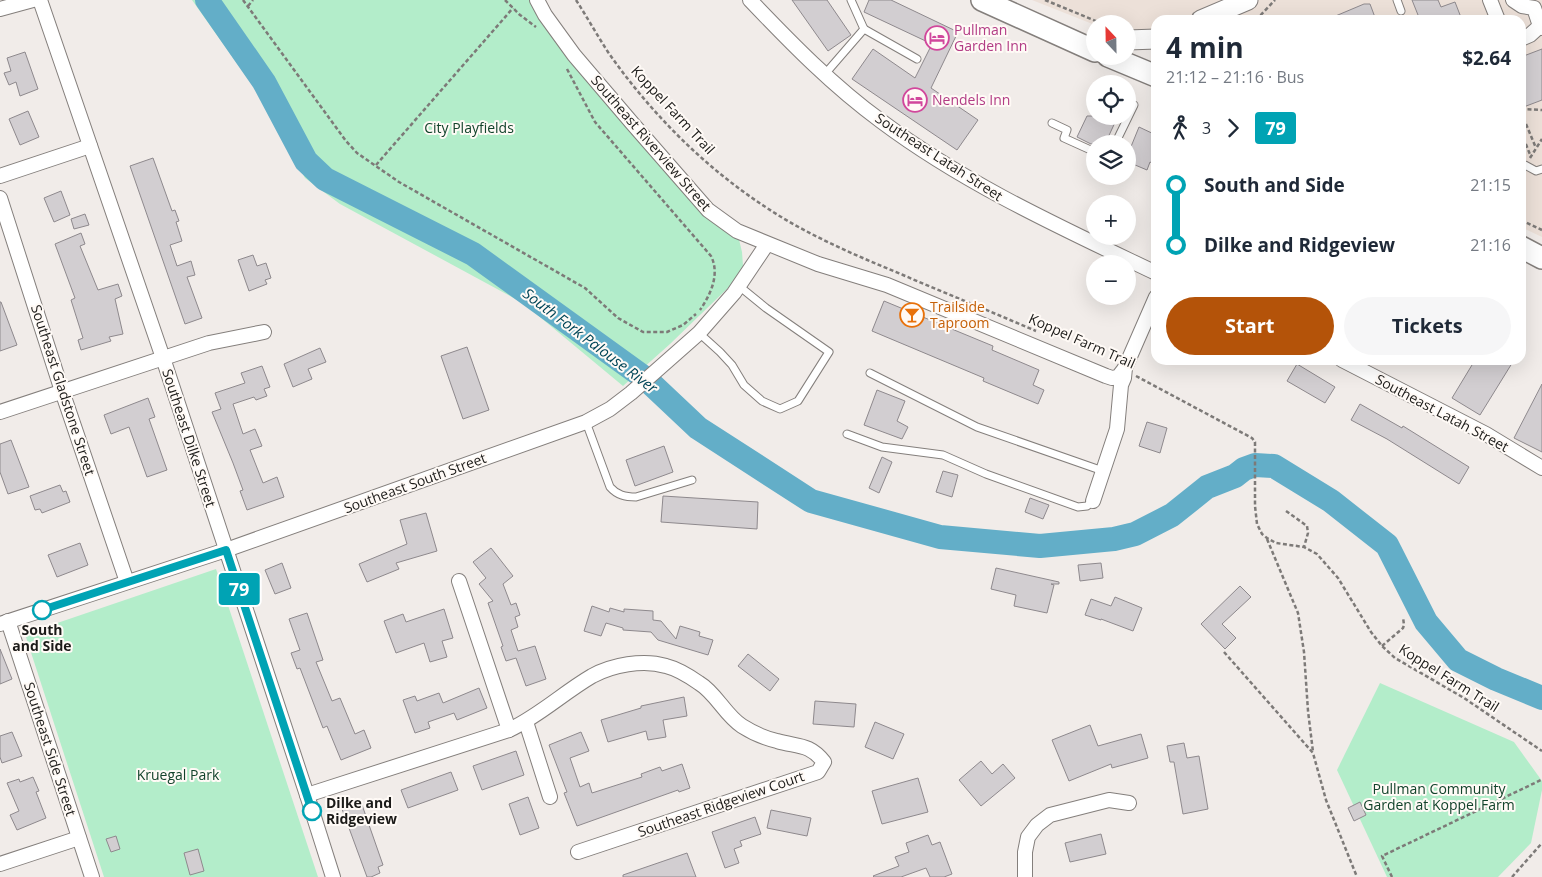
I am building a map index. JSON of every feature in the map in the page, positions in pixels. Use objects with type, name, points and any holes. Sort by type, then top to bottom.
[{"type":"main road","points":[[982,0],[1086,46]]},
{"type":"main road","points":[[1214,15],[1251,0]]},
{"type":"main road","points":[[1234,15],[1251,0]]},
{"type":"main road","points":[[1244,15],[1251,0]]},
{"type":"main road","points":[[1136,40],[1151,39]]},
{"type":"main road","points":[[1071,40],[1086,40]]},
{"type":"main road","points":[[1130,65],[1151,74]]},
{"type":"main road","points":[[1526,250],[1542,258]]},
{"type":"street","points":[[0,9],[33,0]]},
{"type":"street","name":"Southeast Dilke Street","points":[[40,0],[163,358],[307,795],[332,877]]},
{"type":"street","name":"Southeast Riverview Street","points":[[537,0],[545,15],[574,55],[708,210],[737,231],[818,264],[887,285],[1106,376],[1118,377],[1125,368]]},
{"type":"street","name":"Southeast Latah Street","points":[[750,0],[784,36],[825,74],[881,121],[938,159],[1007,201],[1151,270]]},
{"type":"street","points":[[1490,0],[1496,15]]},
{"type":"street","points":[[1514,0],[1522,6],[1534,8],[1541,27],[1526,37]]},
{"type":"street","points":[[0,176],[90,146]]},
{"type":"street","name":"Southeast Gladstone Street","points":[[0,198],[62,391],[127,582]]},
{"type":"street","name":"Southeast South Street","points":[[4,623],[226,550],[586,422],[610,409],[631,393],[699,332],[739,286],[767,244]]},
{"type":"street","points":[[1093,502],[1117,429],[1121,385],[1125,368],[1151,308]]},
{"type":"street","points":[[0,412],[209,343],[264,332]]},
{"type":"street","name":"Southeast Latah Street","points":[[1352,365],[1486,434],[1542,468]]},
{"type":"street","points":[[460,581],[509,730]]},
{"type":"street","name":"Southeast Side Street","points":[[4,623],[92,877]]},
{"type":"street","name":"Southeast Ridgeview Court","points":[[307,795],[509,730],[526,722],[592,676],[617,666],[642,663],[664,665],[686,674],[703,685],[739,724],[758,735],[817,752],[824,762],[818,772],[578,852]]},
{"type":"street","points":[[526,722],[550,797]]},
{"type":"street","points":[[1025,877],[1024,852],[1028,837],[1037,824],[1050,815],[1109,800],[1129,803]]},
{"type":"street","points":[[0,864],[79,838]]},
{"type":"lane","points":[[851,0],[864,29],[917,59]]},
{"type":"lane","points":[[1397,0],[1401,12]]},
{"type":"lane","points":[[825,74],[864,29]]},
{"type":"lane","points":[[1052,123],[1067,130],[1064,138],[1086,148]]},
{"type":"lane","points":[[1526,166],[1536,171],[1542,169]]},
{"type":"lane","points":[[699,332],[732,365],[744,385],[762,401],[780,409],[798,401],[829,352],[766,308],[739,286]]},
{"type":"lane","points":[[870,373],[977,427],[1103,471]]},
{"type":"lane","points":[[586,422],[610,487],[614,492],[627,497],[636,497],[692,480]]},
{"type":"lane","points":[[847,434],[882,447],[943,455],[986,474],[1078,507],[1087,506],[1093,502]]},
{"type":"path","points":[[243,0],[346,141],[357,153],[399,182],[585,288],[618,318],[643,332],[668,332],[683,326],[699,312],[707,299],[714,278],[714,262],[711,256],[594,122],[566,66]]},
{"type":"path","points":[[248,6],[253,0]]},
{"type":"path","name":"Koppel Farm Trail","points":[[576,0],[608,52],[648,102],[680,137],[712,166],[763,206],[796,226],[855,255],[1044,334]]},
{"type":"path","points":[[1044,0],[1086,17]]},
{"type":"path","points":[[1261,15],[1275,0]]},
{"type":"path","points":[[508,1],[513,8],[540,30]]},
{"type":"path","points":[[375,166],[513,8]]},
{"type":"path","points":[[1526,110],[1542,110]]},
{"type":"path","points":[[1526,123],[1536,148]]},
{"type":"path","points":[[1526,164],[1542,139]]},
{"type":"path","points":[[1526,147],[1531,157]]},
{"type":"path","points":[[1526,222],[1542,230]]},
{"type":"path","name":"Koppel Farm Trail","points":[[1125,368],[1252,438],[1255,442],[1255,506],[1257,524],[1262,534],[1276,543],[1304,547],[1317,554],[1338,578],[1382,646],[1395,658],[1464,698],[1516,731],[1542,751]]},
{"type":"path","points":[[1286,511],[1307,526],[1308,533],[1304,547]]},
{"type":"path","points":[[1266,538],[1298,613],[1304,652],[1313,753],[1326,800],[1357,877]]},
{"type":"path","points":[[1382,646],[1402,628],[1404,624],[1402,617]]},
{"type":"path","points":[[1224,652],[1313,753]]},
{"type":"path","points":[[1392,877],[1382,856],[1541,780]]},
{"type":"path","points":[[1512,877],[1542,843]]},
{"type":"shaded area","points":[[1032,0],[1542,0],[1542,237],[1526,229],[1526,15],[1151,15],[1151,49],[1136,42],[1136,15],[1086,15],[1086,21]]},
{"type":"green space","name":"City Playfields","points":[[192,0],[537,0],[632,123],[737,231],[743,266],[730,286],[623,386],[523,303],[340,204],[305,178],[261,97]]},
{"type":"green space","name":"Kruegal Park","points":[[216,569],[318,877],[104,877],[25,634]]},
{"type":"green space","name":"Pullman Community Garden at Koppel Farm","points":[[1380,683],[1514,742],[1542,781],[1542,790],[1531,843],[1498,877],[1387,877],[1337,770]]},
{"type":"building","points":[[792,0],[827,0],[851,35],[828,51]]},
{"type":"building","name":"Nendels Inn","points":[[869,0],[891,0],[958,32],[931,88],[978,120],[957,150],[852,79],[873,49],[915,78],[932,44],[864,12]]},
{"type":"building","points":[[1412,0],[1438,0],[1441,7],[1455,2],[1460,15],[1418,15]]},
{"type":"building","points":[[1364,4],[1370,4],[1374,15],[1338,15]]},
{"type":"building","points":[[1542,49],[1542,100],[1526,106],[1526,55]]},
{"type":"building","points":[[25,52],[38,89],[20,96],[16,82],[9,85],[4,73],[11,71],[7,58]]},
{"type":"building","points":[[28,111],[39,137],[20,145],[9,119]]},
{"type":"building","points":[[1086,118],[1086,125],[1114,125],[1109,135],[1086,135],[1086,142],[1077,137]]},
{"type":"building","points":[[1139,127],[1151,133],[1151,162],[1147,170],[1136,165],[1136,135]]},
{"type":"building","points":[[153,158],[172,211],[175,210],[179,221],[176,222],[182,241],[170,245],[177,266],[191,261],[195,275],[187,277],[202,318],[185,324],[130,166]]},
{"type":"building","points":[[61,191],[70,215],[54,222],[44,198]]},
{"type":"building","points":[[85,214],[89,225],[74,229],[71,219]]},
{"type":"building","points":[[81,233],[85,244],[80,246],[98,290],[118,284],[122,296],[115,299],[123,334],[109,337],[111,341],[81,350],[78,340],[83,338],[71,300],[75,298],[55,244]]},
{"type":"building","points":[[253,255],[257,266],[266,263],[271,278],[265,280],[267,284],[249,291],[238,260]]},
{"type":"building","points":[[884,301],[993,346],[992,350],[1039,370],[1033,385],[1044,390],[1038,404],[983,381],[984,378],[872,331]]},
{"type":"building","points":[[0,302],[17,345],[0,351]]},
{"type":"building","points":[[467,347],[489,410],[463,419],[441,356]]},
{"type":"building","points":[[320,348],[326,362],[308,369],[312,379],[293,387],[284,364]]},
{"type":"building","points":[[1296,365],[1299,365],[1335,387],[1325,403],[1287,381]]},
{"type":"building","points":[[1472,365],[1511,365],[1480,415],[1452,398]]},
{"type":"building","points":[[262,366],[270,387],[264,389],[267,396],[256,400],[254,397],[233,404],[243,434],[255,429],[262,446],[250,450],[263,483],[277,477],[284,497],[247,510],[240,491],[243,490],[212,412],[221,409],[215,393],[245,383],[241,373]]},
{"type":"building","points":[[1542,384],[1542,452],[1514,438]]},
{"type":"building","points":[[877,390],[905,401],[897,421],[908,427],[902,439],[864,425]]},
{"type":"building","points":[[148,398],[155,417],[149,419],[167,470],[147,477],[129,427],[111,434],[104,415]]},
{"type":"building","points":[[1360,404],[1402,428],[1403,426],[1469,467],[1459,484],[1387,439],[1351,420]]},
{"type":"building","points":[[1147,422],[1167,428],[1160,453],[1139,446]]},
{"type":"building","points":[[11,440],[29,487],[8,494],[0,472],[0,444]]},
{"type":"building","points":[[664,446],[673,472],[635,486],[626,460]]},
{"type":"building","points":[[882,457],[892,462],[879,493],[869,488]]},
{"type":"building","points":[[943,471],[958,475],[952,497],[936,492]]},
{"type":"building","points":[[60,485],[63,492],[66,491],[70,502],[42,513],[40,509],[35,510],[30,496]]},
{"type":"building","points":[[663,496],[758,502],[757,529],[661,522]]},
{"type":"building","points":[[1030,498],[1049,505],[1043,519],[1025,512]]},
{"type":"building","points":[[426,513],[437,551],[396,563],[399,569],[367,582],[359,564],[407,544],[400,520]]},
{"type":"building","points":[[80,543],[88,565],[57,577],[48,555]]},
{"type":"building","points":[[491,548],[513,576],[503,584],[511,605],[516,603],[520,615],[515,617],[518,627],[511,630],[518,651],[535,646],[546,679],[526,686],[516,658],[506,661],[501,647],[503,646],[488,603],[493,601],[479,584],[486,578],[473,562]]},
{"type":"building","points":[[282,563],[291,588],[275,594],[265,570]]},
{"type":"building","points":[[1101,563],[1103,578],[1080,581],[1078,565]]},
{"type":"building","points":[[996,568],[1059,582],[1059,584],[1051,584],[1054,585],[1047,613],[1014,606],[1016,595],[991,589]]},
{"type":"building","points":[[1240,586],[1251,597],[1222,624],[1236,638],[1225,649],[1201,624]]},
{"type":"building","points":[[1115,597],[1142,608],[1133,631],[1085,615],[1091,599],[1111,606]]},
{"type":"building","points":[[592,606],[609,612],[610,608],[624,612],[624,609],[653,611],[653,620],[661,621],[676,639],[680,626],[700,632],[699,636],[713,640],[708,655],[658,640],[651,632],[623,630],[623,628],[606,623],[601,636],[584,631]]},
{"type":"building","points":[[444,609],[453,638],[442,641],[447,657],[430,662],[424,643],[396,653],[384,621],[403,614],[406,622]]},
{"type":"building","points":[[307,613],[323,660],[316,662],[332,701],[340,698],[355,734],[364,730],[371,748],[341,760],[327,726],[323,728],[300,668],[297,669],[291,653],[300,650],[289,619]]},
{"type":"building","points":[[0,649],[12,679],[0,684]]},
{"type":"building","points":[[748,654],[779,679],[770,691],[738,666]]},
{"type":"building","points":[[479,688],[487,708],[457,720],[454,713],[428,722],[430,728],[415,733],[403,700],[415,696],[417,701],[439,693],[443,703]]},
{"type":"building","points":[[684,697],[687,716],[663,720],[666,737],[648,740],[646,731],[608,742],[601,720],[641,708],[641,706]]},
{"type":"building","points":[[815,701],[856,704],[854,727],[813,724]]},
{"type":"building","points":[[875,722],[904,734],[893,759],[865,747]]},
{"type":"building","points":[[1090,725],[1098,746],[1141,734],[1148,758],[1112,768],[1111,764],[1069,781],[1052,740]]},
{"type":"building","points":[[12,732],[22,756],[2,763],[0,757],[0,736]]},
{"type":"building","points":[[581,732],[589,751],[570,758],[580,787],[589,783],[592,793],[642,777],[641,774],[660,767],[662,771],[682,764],[690,788],[679,792],[678,790],[577,826],[564,793],[567,792],[549,745]]},
{"type":"building","points":[[1184,743],[1187,758],[1199,756],[1208,809],[1183,814],[1174,762],[1170,762],[1167,746]]},
{"type":"building","points":[[516,751],[524,775],[482,790],[473,766]]},
{"type":"building","points":[[981,761],[992,774],[1003,764],[1015,778],[981,806],[959,780]]},
{"type":"building","points":[[451,772],[458,790],[408,808],[401,790]]},
{"type":"building","points":[[33,777],[39,791],[36,792],[46,818],[17,830],[10,815],[19,811],[7,783],[19,779],[20,782]]},
{"type":"building","points":[[918,778],[928,812],[882,824],[872,791]]},
{"type":"building","points":[[528,797],[539,828],[520,835],[509,804]]},
{"type":"building","points":[[361,802],[383,865],[378,867],[380,873],[371,877],[367,877],[342,809]]},
{"type":"building","points":[[1360,802],[1366,815],[1354,821],[1348,808]]},
{"type":"building","points":[[771,810],[811,818],[807,836],[767,828]]},
{"type":"building","points":[[755,817],[761,834],[740,841],[742,846],[734,849],[739,863],[725,868],[712,832]]},
{"type":"building","points":[[1101,834],[1106,854],[1070,862],[1065,843]]},
{"type":"building","points":[[928,835],[932,845],[940,842],[952,874],[944,877],[930,877],[926,868],[901,877],[873,876],[899,866],[895,857],[909,852],[906,843]]},
{"type":"building","points":[[116,836],[120,849],[111,852],[106,839]]},
{"type":"building","points":[[198,849],[204,871],[190,875],[184,853]]},
{"type":"building","points":[[687,853],[696,877],[623,877],[623,875]]},
{"type":"waterway","name":"South Fork Palouse River","points":[[207,0],[264,82],[306,161],[325,179],[473,254],[646,379],[698,428],[811,501],[940,537],[1040,546],[1114,539],[1135,534],[1172,515],[1207,487],[1235,476],[1244,469],[1255,465],[1274,466],[1331,501],[1387,545],[1426,622],[1458,660],[1496,679],[1542,698]]},
{"type":"bus line","name":"79","points":[[42,610],[226,550],[312,811]]},
{"type":"place","name":"Pullman Garden Inn","points":[[937,38]]},
{"type":"place","name":"Nendels Inn","points":[[915,100]]},
{"type":"place","name":"Trailside Taproom","points":[[912,315]]},
{"type":"place","name":"South and Side","points":[[42,610]]},
{"type":"place","name":"Dilke and Ridgeview","points":[[312,811]]}]
